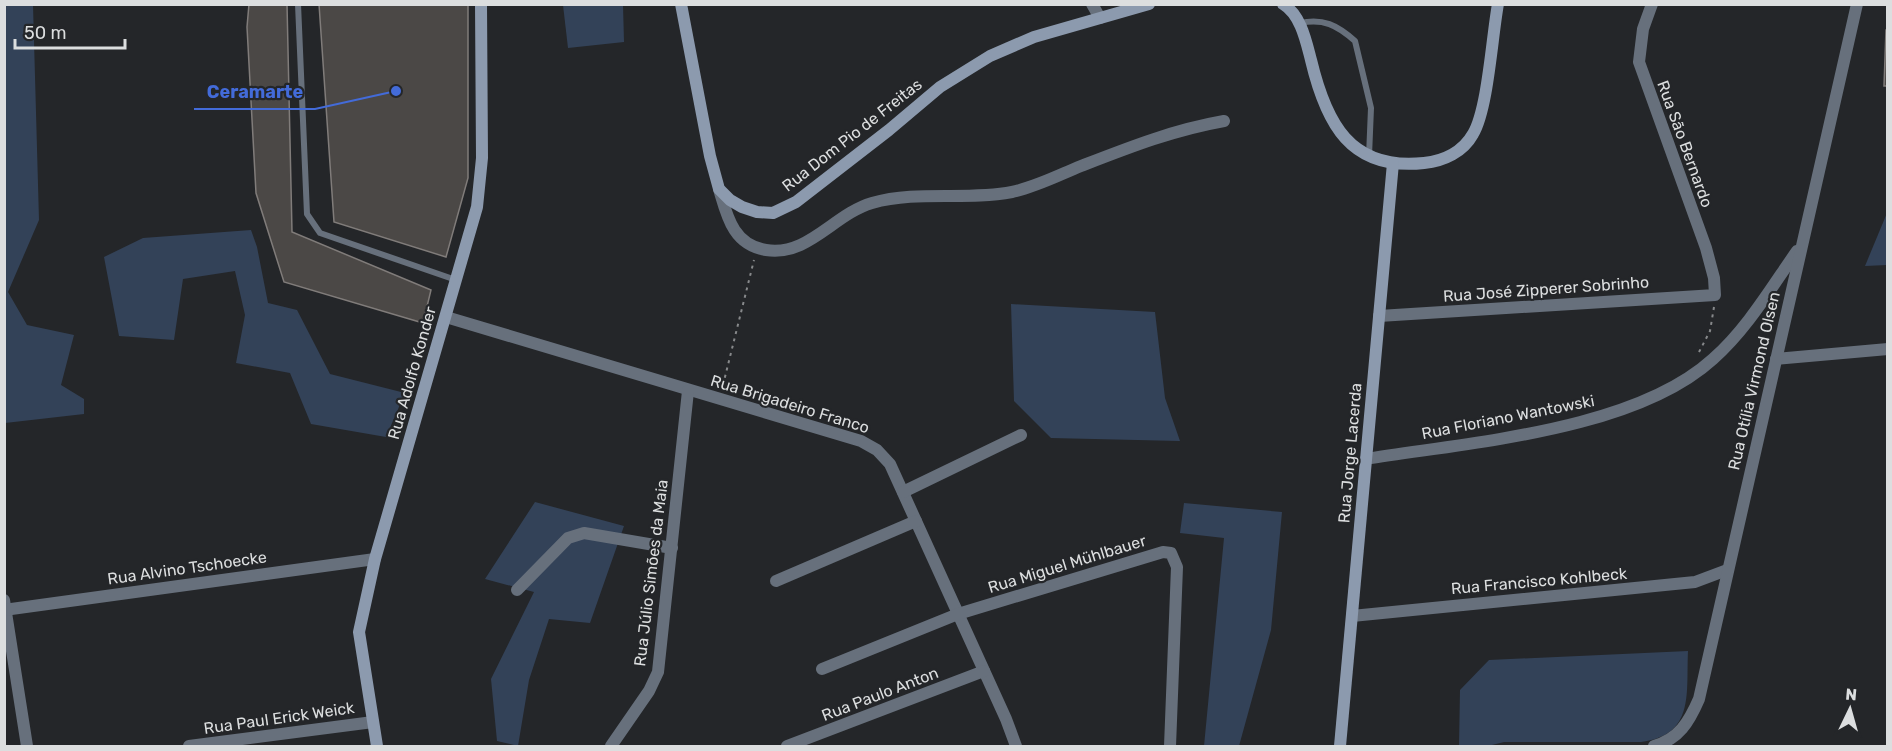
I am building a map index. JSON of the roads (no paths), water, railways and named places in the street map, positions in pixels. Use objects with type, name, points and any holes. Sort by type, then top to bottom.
[{"type":"main road","name":"Rua Adolfo Konder","points":[[377,747],[358,632],[375,559],[477,207],[482,172],[482,4]]},
{"type":"main road","points":[[681,4],[710,156],[719,189]]},
{"type":"main road","name":"Rua Dom Pio de Freitas","points":[[719,189],[730,200],[757,212],[773,213],[784,209],[963,71],[1012,46],[1149,4]]},
{"type":"main road","points":[[1286,5],[1299,23],[1324,108],[1335,127],[1351,145],[1369,157],[1393,163],[1413,164],[1449,157],[1463,147],[1473,134],[1483,99],[1498,4]]},
{"type":"main road","name":"Rua Jorge Lacerda","points":[[1340,747],[1393,163]]},
{"type":"street","points":[[1092,4],[1100,18]]},
{"type":"street","name":"Rua São Bernardo","points":[[1652,4],[1643,28],[1639,62],[1711,264],[1715,295]]},
{"type":"street","name":"Rua Otília Virmond Olsen","points":[[1654,747],[1668,742],[1679,734],[1699,699],[1857,4]]},
{"type":"street","points":[[719,189],[734,231],[748,244],[777,251],[794,248],[853,210],[885,199],[1012,192],[1161,135],[1224,121]]},
{"type":"street","name":"Rua Floriano Wantowski","points":[[1366,459],[1582,422],[1660,394],[1712,361],[1730,343],[1802,245]]},
{"type":"street","name":"Rua José Zipperer Sobrinho","points":[[1379,316],[1715,295]]},
{"type":"street","name":"Rua Brigadeiro Franco","points":[[446,317],[870,445],[884,456],[903,492],[1016,747]]},
{"type":"street","points":[[1776,359],[1887,349]]},
{"type":"street","name":"Rua Júlio Simões da Maia","points":[[611,747],[650,691],[658,672],[688,391]]},
{"type":"street","points":[[903,492],[1021,435]]},
{"type":"street","points":[[776,581],[916,521]]},
{"type":"street","points":[[518,590],[568,538],[584,533],[672,548]]},
{"type":"street","name":"Rua Miguel Mühlbauer","points":[[958,615],[1163,552],[1171,553],[1177,567],[1177,580],[1170,747]]},
{"type":"street","name":"Rua Alvino Tschoecke","points":[[5,607],[375,559]]},
{"type":"street","name":"Rua Francisco Kohlbeck","points":[[1352,616],[1695,582],[1727,570]]},
{"type":"street","points":[[5,607],[27,747]]},
{"type":"street","points":[[822,669],[958,615]]},
{"type":"street","name":"Rua Paulo Anton","points":[[787,747],[984,671]]},
{"type":"street","name":"Rua Paul Erick Weick","points":[[189,747],[373,722]]},
{"type":"lane","points":[[298,4],[308,214],[320,233],[456,280]]},
{"type":"lane","points":[[1299,23],[1316,20],[1331,24],[1354,41],[1371,108],[1369,157]]},
{"type":"place","name":"Ceramarte","points":[[396,91]]}]
